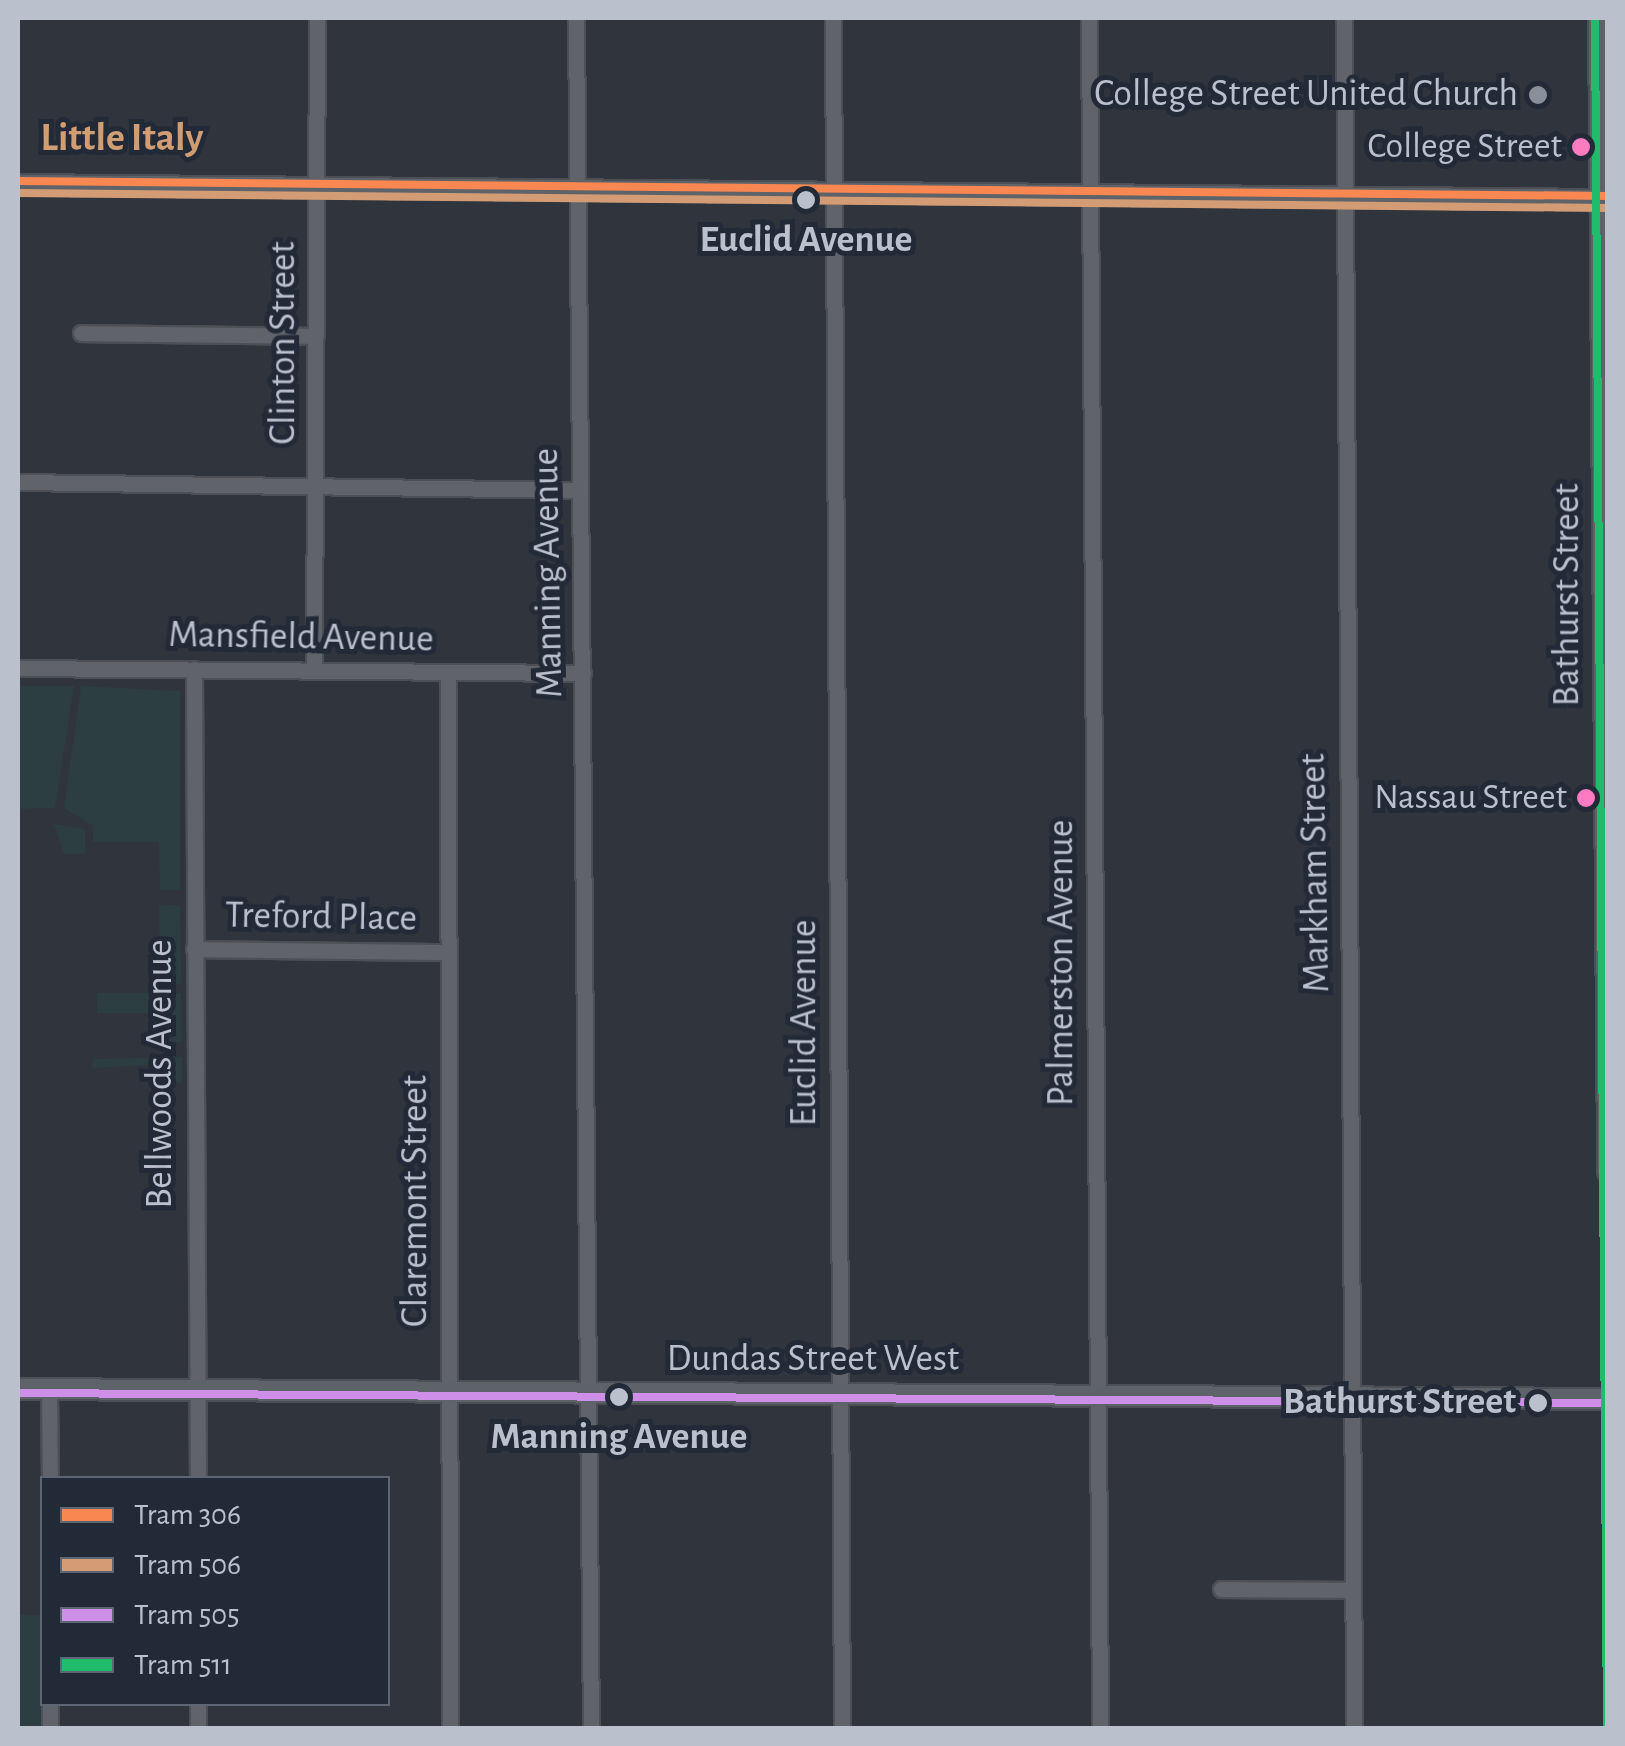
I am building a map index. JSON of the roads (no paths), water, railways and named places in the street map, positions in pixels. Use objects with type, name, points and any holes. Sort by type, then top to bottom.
[{"type":"main road","name":"Bathurst Street","points":[[1599,18],[1604,200],[1608,1172]]},
{"type":"main road","points":[[18,185],[318,194],[1604,200]]},
{"type":"main road","name":"Dundas Street West","points":[[18,1389],[1608,1399]]},
{"type":"street","name":"Clinton Street","points":[[314,670],[318,18]]},
{"type":"street","name":"Manning Avenue","points":[[576,18],[591,1728]]},
{"type":"street","name":"Euclid Avenue","points":[[833,18],[842,1728]]},
{"type":"street","name":"Palmerston Avenue","points":[[1089,18],[1100,1728]]},
{"type":"street","name":"Markham Street","points":[[1344,18],[1354,1728]]},
{"type":"street","points":[[82,333],[316,336]]},
{"type":"street","points":[[18,482],[580,490]]},
{"type":"street","name":"Mansfield Avenue","points":[[18,668],[583,674]]},
{"type":"street","name":"Bellwoods Avenue","points":[[194,669],[198,1476]]},
{"type":"street","name":"Claremont Street","points":[[448,672],[450,1728]]},
{"type":"street","name":"Treford Place","points":[[194,949],[448,952]]},
{"type":"street","points":[[49,1389],[50,1476]]},
{"type":"street","points":[[1221,1589],[1352,1590]]},
{"type":"tram line","name":"511","points":[[1595,18],[1607,1728]]},
{"type":"tram line","name":"306","points":[[18,181],[1608,196]]},
{"type":"tram line","name":"506","points":[[18,193],[1608,208]]},
{"type":"tram line","name":"505","points":[[18,1393],[1608,1403]]},
{"type":"place","name":"College Street United Church","points":[[1538,95]]},
{"type":"place","name":"College Street","points":[[1581,147]]},
{"type":"place","name":"Euclid Avenue","points":[[806,200]]},
{"type":"place","name":"Nassau Street","points":[[1586,798]]},
{"type":"place","name":"Manning Avenue","points":[[619,1397]]},
{"type":"place","name":"Bathurst Street","points":[[1538,1403]]},
{"type":"district","name":"Little Italy","points":[[122,138]]}]
